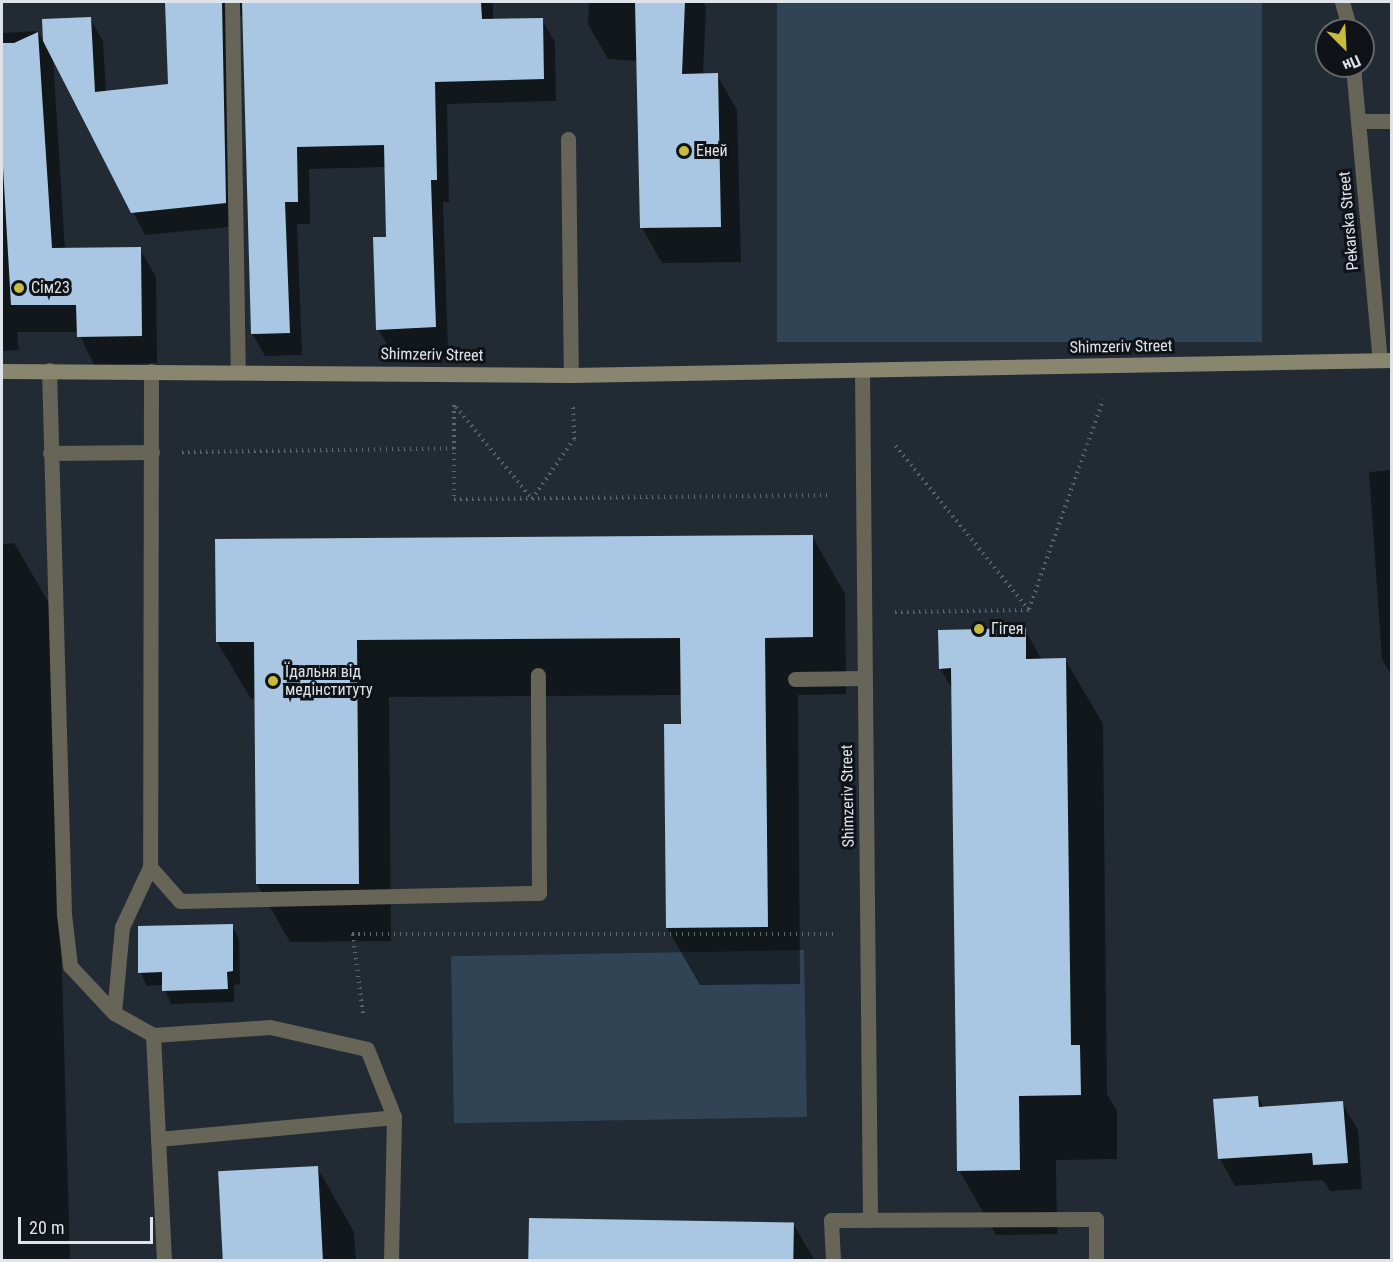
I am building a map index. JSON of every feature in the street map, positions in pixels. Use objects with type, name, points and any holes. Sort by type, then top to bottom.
[{"type":"street","points":[[232,2],[238,370]]},
{"type":"street","points":[[1342,2],[1347,18]]},
{"type":"street","name":"Pekarska Street","points":[[1354,78],[1386,360]]},
{"type":"street","points":[[1358,121],[1392,121]]},
{"type":"street","points":[[568,139],[572,375]]},
{"type":"street","name":"Shimzeriv Street","points":[[2,371],[238,370],[572,375],[1386,360]]},
{"type":"street","points":[[49,370],[64,914],[70,966],[114,1013],[153,1035],[270,1027],[367,1049],[394,1117],[391,1260]]},
{"type":"street","points":[[114,1013],[122,927],[150,867],[151,371]]},
{"type":"street","name":"Shimzeriv Street","points":[[862,371],[870,1220]]},
{"type":"street","points":[[51,453],[152,452]]},
{"type":"street","points":[[150,867],[180,901],[538,893],[538,675]]},
{"type":"street","points":[[795,679],[865,678]]},
{"type":"street","points":[[153,1035],[164,1260]]},
{"type":"street","points":[[158,1139],[394,1117]]},
{"type":"street","points":[[833,1260],[831,1220],[1096,1219],[1096,1260]]},
{"type":"path","points":[[1029,610],[1103,400]]},
{"type":"path","points":[[532,499],[574,439],[573,404]]},
{"type":"path","points":[[862,404],[1029,610]]},
{"type":"path","points":[[532,499],[454,405],[454,499],[532,499],[863,495]]},
{"type":"path","points":[[152,452],[454,448]]},
{"type":"path","points":[[864,613],[1029,610]]},
{"type":"path","points":[[352,934],[362,928]]},
{"type":"path","points":[[352,934],[867,934]]},
{"type":"path","points":[[352,934],[367,1049]]},
{"type":"shaded area","points":[[777,2],[1262,2],[1262,342],[777,342]]},
{"type":"shaded area","points":[[804,950],[807,1117],[454,1123],[451,956]]},
{"type":"building","points":[[165,2],[222,2],[226,203],[131,213],[43,41],[42,19],[91,17],[95,92],[168,84]]},
{"type":"building","points":[[242,2],[481,2],[482,19],[543,18],[544,79],[435,82],[437,180],[431,180],[436,327],[376,330],[373,237],[386,237],[384,145],[297,147],[298,202],[285,202],[290,333],[251,334]]},
{"type":"building","points":[[635,2],[685,2],[682,74],[718,73],[721,227],[640,228]]},
{"type":"building","points":[[38,32],[52,248],[141,247],[142,336],[77,337],[76,305],[11,305],[2,150],[2,43],[14,43]]},
{"type":"building","points":[[813,535],[813,637],[765,638],[768,927],[666,928],[664,724],[681,724],[680,638],[357,640],[359,884],[256,884],[254,642],[216,642],[215,539]]},
{"type":"building","points":[[1026,628],[1026,659],[1066,658],[1071,1045],[1080,1045],[1081,1095],[1019,1096],[1020,1170],[957,1171],[951,668],[939,669],[938,630]]},
{"type":"building","points":[[233,924],[233,971],[227,972],[228,989],[162,991],[162,972],[138,973],[138,926]]},
{"type":"building","points":[[1258,1096],[1259,1107],[1343,1101],[1348,1163],[1313,1165],[1312,1153],[1218,1159],[1213,1099]]},
{"type":"building","points":[[318,1166],[323,1260],[223,1260],[218,1171]]},
{"type":"building","points":[[529,1218],[794,1223],[793,1260],[528,1260]]},
{"type":"place","name":"Еней","points":[[684,151]]},
{"type":"place","name":"Сім23","points":[[19,288]]},
{"type":"place","name":"Гігея","points":[[979,629]]},
{"type":"place","name":"Їдальня від медінституту","points":[[273,681]]}]
